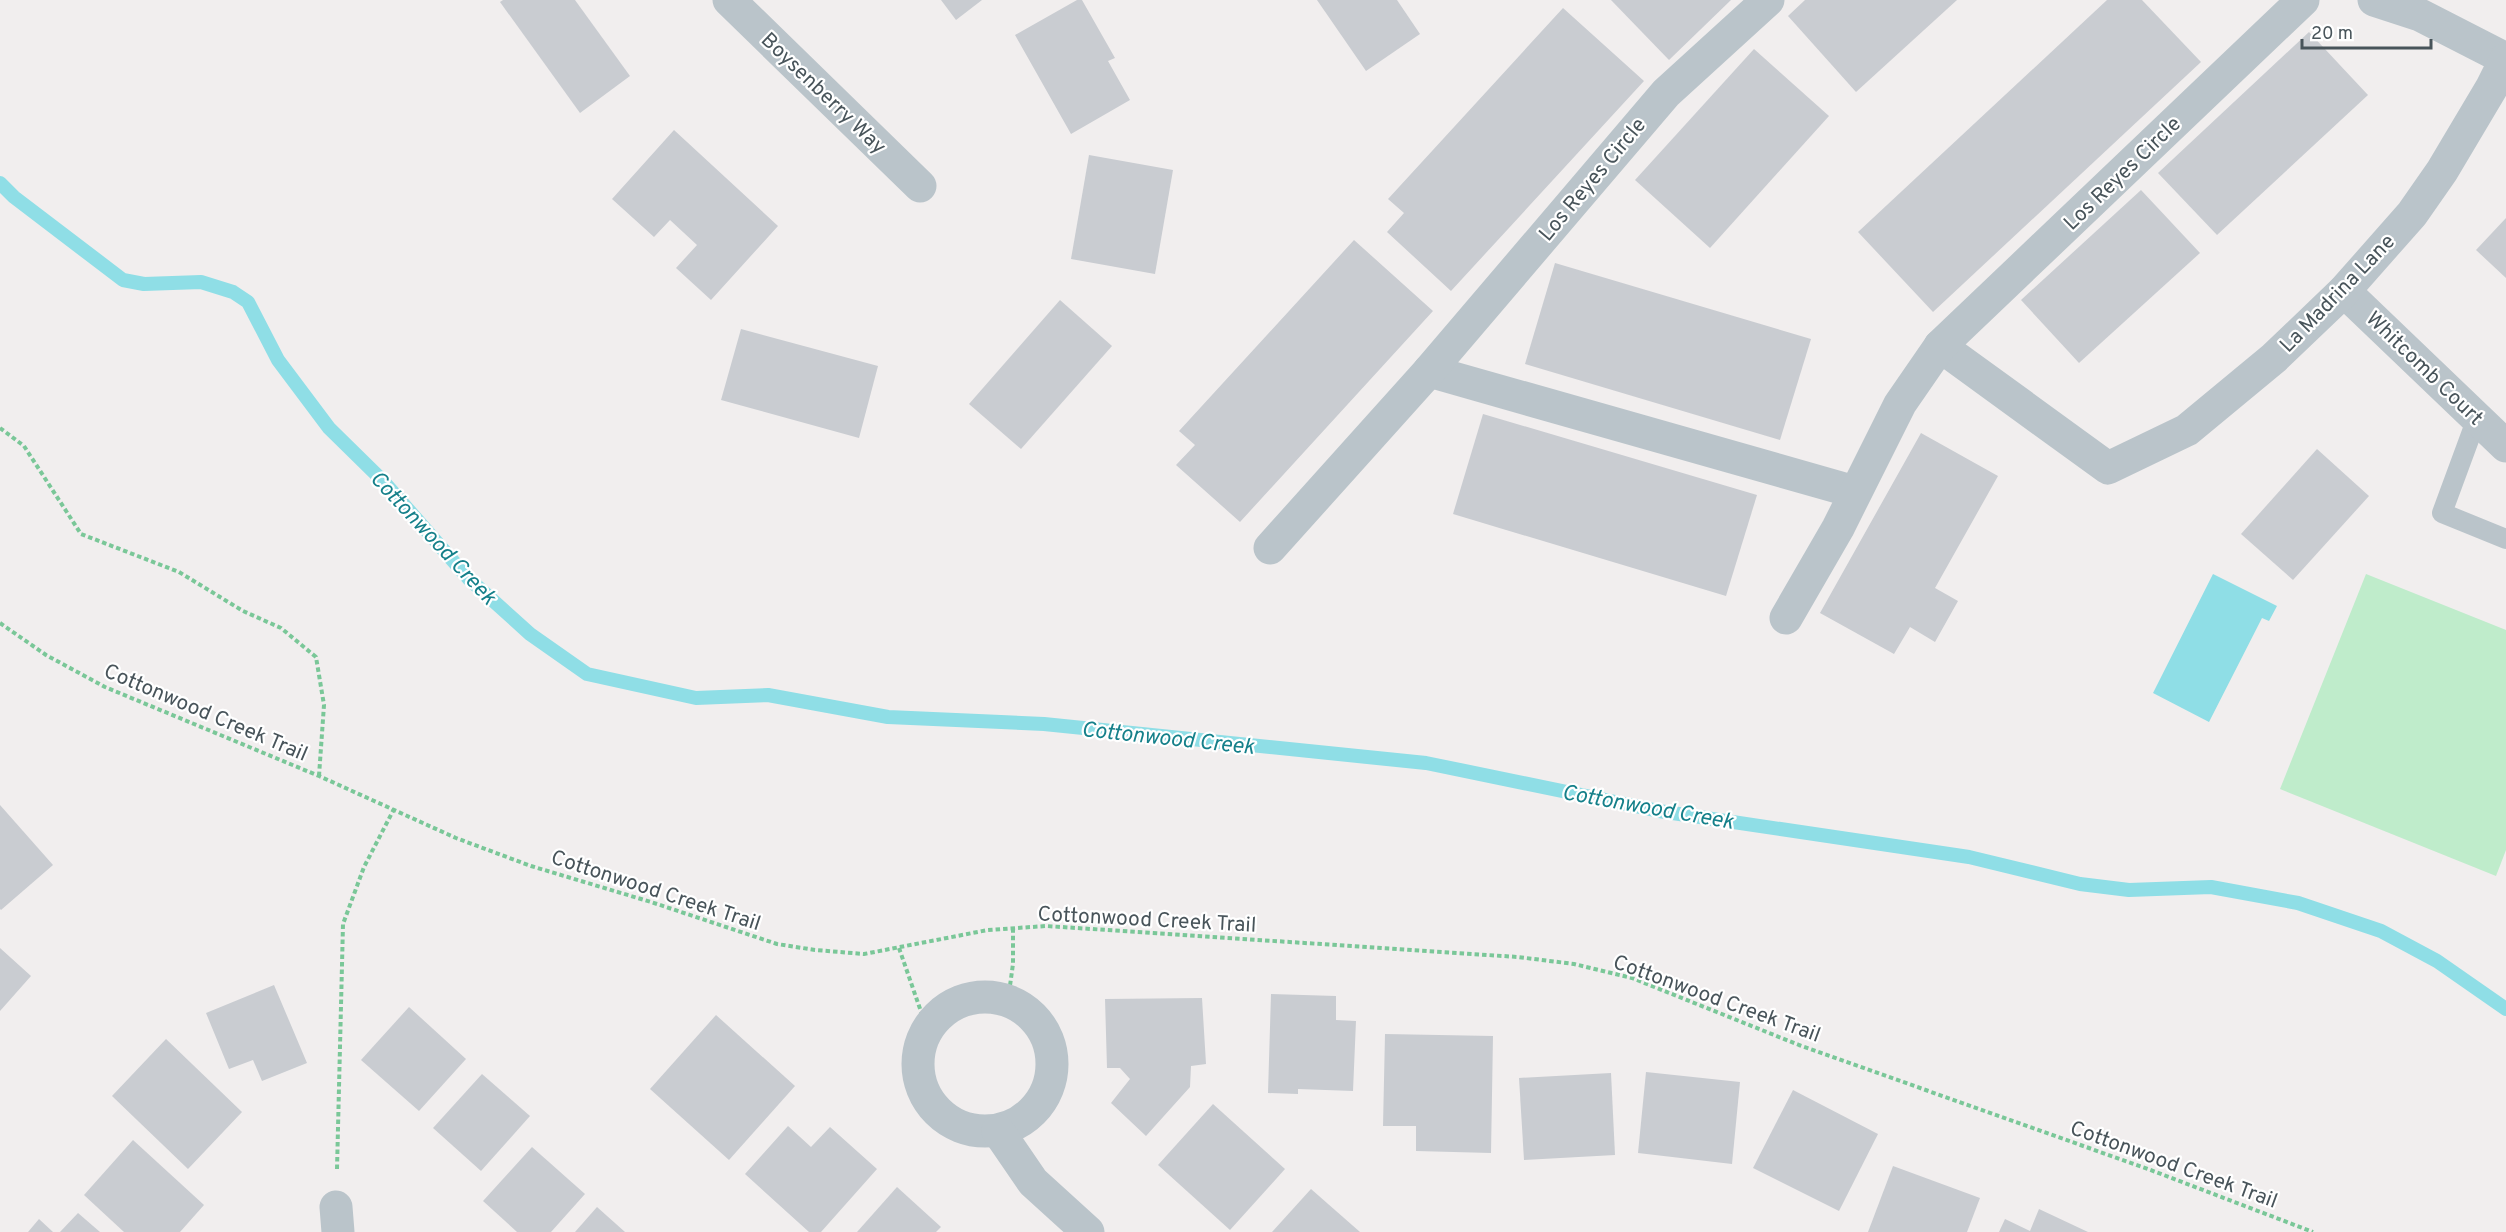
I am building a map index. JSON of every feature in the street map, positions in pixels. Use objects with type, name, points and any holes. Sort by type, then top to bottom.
[{"type":"street","name":"Boysenberry Way","points":[[729,0],[920,186]]},
{"type":"street","name":"Los Reyes Circle","points":[[1270,548],[1429,371],[1666,93],[1768,0]]},
{"type":"street","name":"Los Reyes Circle","points":[[1786,618],[1838,528],[1900,404],[1940,346],[2303,0]]},
{"type":"street","points":[[2374,0],[2420,15],[2503,76]]},
{"type":"street","name":"La Madrina Lane","points":[[1940,346],[2108,468],[2187,430],[2274,358],[2344,291],[2412,214],[2503,76]]},
{"type":"street","name":"Whitcomb Court","points":[[2344,291],[2506,446]]},
{"type":"street","points":[[1429,371],[1855,492]]},
{"type":"street","points":[[990,996],[1008,1000],[1033,1015],[1049,1040],[1053,1063],[1049,1087],[1038,1107],[1020,1123],[998,1131],[975,1131],[952,1124],[934,1109],[918,1075],[918,1051],[927,1029],[946,1008],[967,998],[990,996]]},
{"type":"street","points":[[998,1131],[1033,1182],[1088,1232]]},
{"type":"lane","points":[[2477,418],[2442,513],[2506,539]]},
{"type":"path","points":[[0,428],[24,446],[81,534],[179,572],[243,611],[281,628],[316,657],[324,705],[319,776]]},
{"type":"path","name":"Cottonwood Creek Trail","points":[[0,623],[46,655],[105,687],[319,776],[456,838],[531,866],[651,902],[777,944],[864,954],[1013,927],[1046,926],[1482,954],[1574,964],[1632,978],[1799,1045],[2148,1169],[2313,1232]]},
{"type":"path","points":[[337,1220],[344,924],[364,867],[394,809]]},
{"type":"path","points":[[1008,1000],[1013,963],[1013,927]]},
{"type":"path","points":[[899,948],[927,1029]]},
{"type":"green space","points":[[2366,574],[2506,630],[2506,850],[2496,876],[2280,789]]},
{"type":"water","points":[[2213,574],[2277,606],[2269,621],[2262,618],[2209,722],[2153,693]]},
{"type":"building","points":[[503,0],[575,0],[630,76],[580,113],[500,2]]},
{"type":"building","points":[[941,0],[982,0],[956,20]]},
{"type":"building","points":[[1077,0],[1082,0],[1115,58],[1108,61],[1130,100],[1071,134],[1015,35]]},
{"type":"building","points":[[1317,0],[1397,0],[1420,34],[1366,71]]},
{"type":"building","points":[[1611,0],[1731,0],[1669,60]]},
{"type":"building","points":[[1805,0],[1957,0],[1856,92],[1788,16]]},
{"type":"building","points":[[2107,0],[2142,0],[2201,62],[1933,312],[1858,232]]},
{"type":"building","points":[[1563,8],[1644,81],[1451,291],[1387,232],[1404,213],[1388,199]]},
{"type":"building","points":[[2309,32],[2368,95],[2217,235],[2158,173]]},
{"type":"building","points":[[1754,49],[1829,116],[1710,248],[1635,180]]},
{"type":"building","points":[[674,130],[778,226],[711,300],[676,268],[697,245],[670,220],[654,237],[612,199]]},
{"type":"building","points":[[1089,155],[1173,170],[1155,274],[1071,259]]},
{"type":"building","points":[[2141,190],[2200,253],[2079,363],[2021,300]]},
{"type":"building","points":[[2506,218],[2506,278],[2476,250]]},
{"type":"building","points":[[1354,240],[1433,311],[1240,522],[1176,465],[1195,445],[1179,431]]},
{"type":"building","points":[[1555,263],[1811,339],[1780,440],[1525,364]]},
{"type":"building","points":[[1060,300],[1112,346],[1021,449],[969,404]]},
{"type":"building","points":[[741,329],[878,366],[859,438],[721,400]]},
{"type":"building","points":[[1483,414],[1757,495],[1726,596],[1453,514]]},
{"type":"building","points":[[1921,433],[1998,476],[1935,588],[1958,601],[1935,642],[1910,627],[1894,654],[1820,613]]},
{"type":"building","points":[[2317,449],[2369,496],[2293,580],[2241,534]]},
{"type":"building","points":[[0,805],[53,865],[1,910],[0,909]]},
{"type":"building","points":[[0,948],[31,976],[0,1011]]},
{"type":"building","points":[[274,985],[307,1063],[262,1081],[253,1060],[229,1069],[206,1013]]},
{"type":"building","points":[[1271,994],[1336,996],[1336,1020],[1356,1021],[1353,1091],[1298,1089],[1298,1094],[1268,1093]]},
{"type":"building","points":[[1202,998],[1206,1064],[1191,1066],[1190,1087],[1146,1136],[1111,1103],[1130,1079],[1120,1068],[1107,1068],[1105,999]]},
{"type":"building","points":[[409,1007],[466,1059],[419,1111],[361,1060]]},
{"type":"building","points":[[716,1015],[795,1086],[729,1160],[650,1089]]},
{"type":"building","points":[[1385,1034],[1493,1036],[1491,1153],[1416,1151],[1416,1126],[1383,1126]]},
{"type":"building","points":[[166,1039],[242,1112],[188,1169],[112,1096]]},
{"type":"building","points":[[1646,1072],[1740,1082],[1732,1164],[1638,1153]]},
{"type":"building","points":[[1611,1073],[1615,1155],[1524,1160],[1519,1078]]},
{"type":"building","points":[[482,1074],[530,1116],[481,1171],[433,1128]]},
{"type":"building","points":[[1793,1090],[1878,1134],[1839,1211],[1753,1168]]},
{"type":"building","points":[[1213,1104],[1285,1169],[1230,1230],[1158,1165]]},
{"type":"building","points":[[788,1126],[811,1147],[830,1127],[877,1169],[821,1232],[809,1232],[745,1174]]},
{"type":"building","points":[[133,1140],[204,1205],[180,1232],[124,1232],[84,1195]]},
{"type":"building","points":[[532,1147],[585,1194],[551,1232],[517,1232],[483,1201]]},
{"type":"building","points":[[1893,1166],[1980,1198],[1967,1232],[1868,1232]]},
{"type":"building","points":[[897,1187],[941,1227],[936,1232],[857,1232]]},
{"type":"building","points":[[1311,1189],[1360,1232],[1272,1232]]},
{"type":"building","points":[[597,1207],[625,1232],[575,1232]]},
{"type":"building","points":[[2039,1209],[2088,1232],[1999,1232],[2005,1219],[2030,1231]]},
{"type":"building","points":[[78,1213],[100,1232],[60,1232]]},
{"type":"building","points":[[39,1219],[53,1232],[28,1232]]},
{"type":"waterway","name":"Cottonwood Creek","points":[[0,183],[14,197],[123,280],[144,284],[201,282],[233,292],[248,302],[278,360],[329,428],[384,482],[468,578],[530,634],[587,674],[696,698],[768,695],[888,717],[1044,724],[1426,763],[1659,811],[1969,857],[2080,884],[2129,890],[2211,887],[2298,903],[2381,931],[2437,961],[2506,1009]]}]
